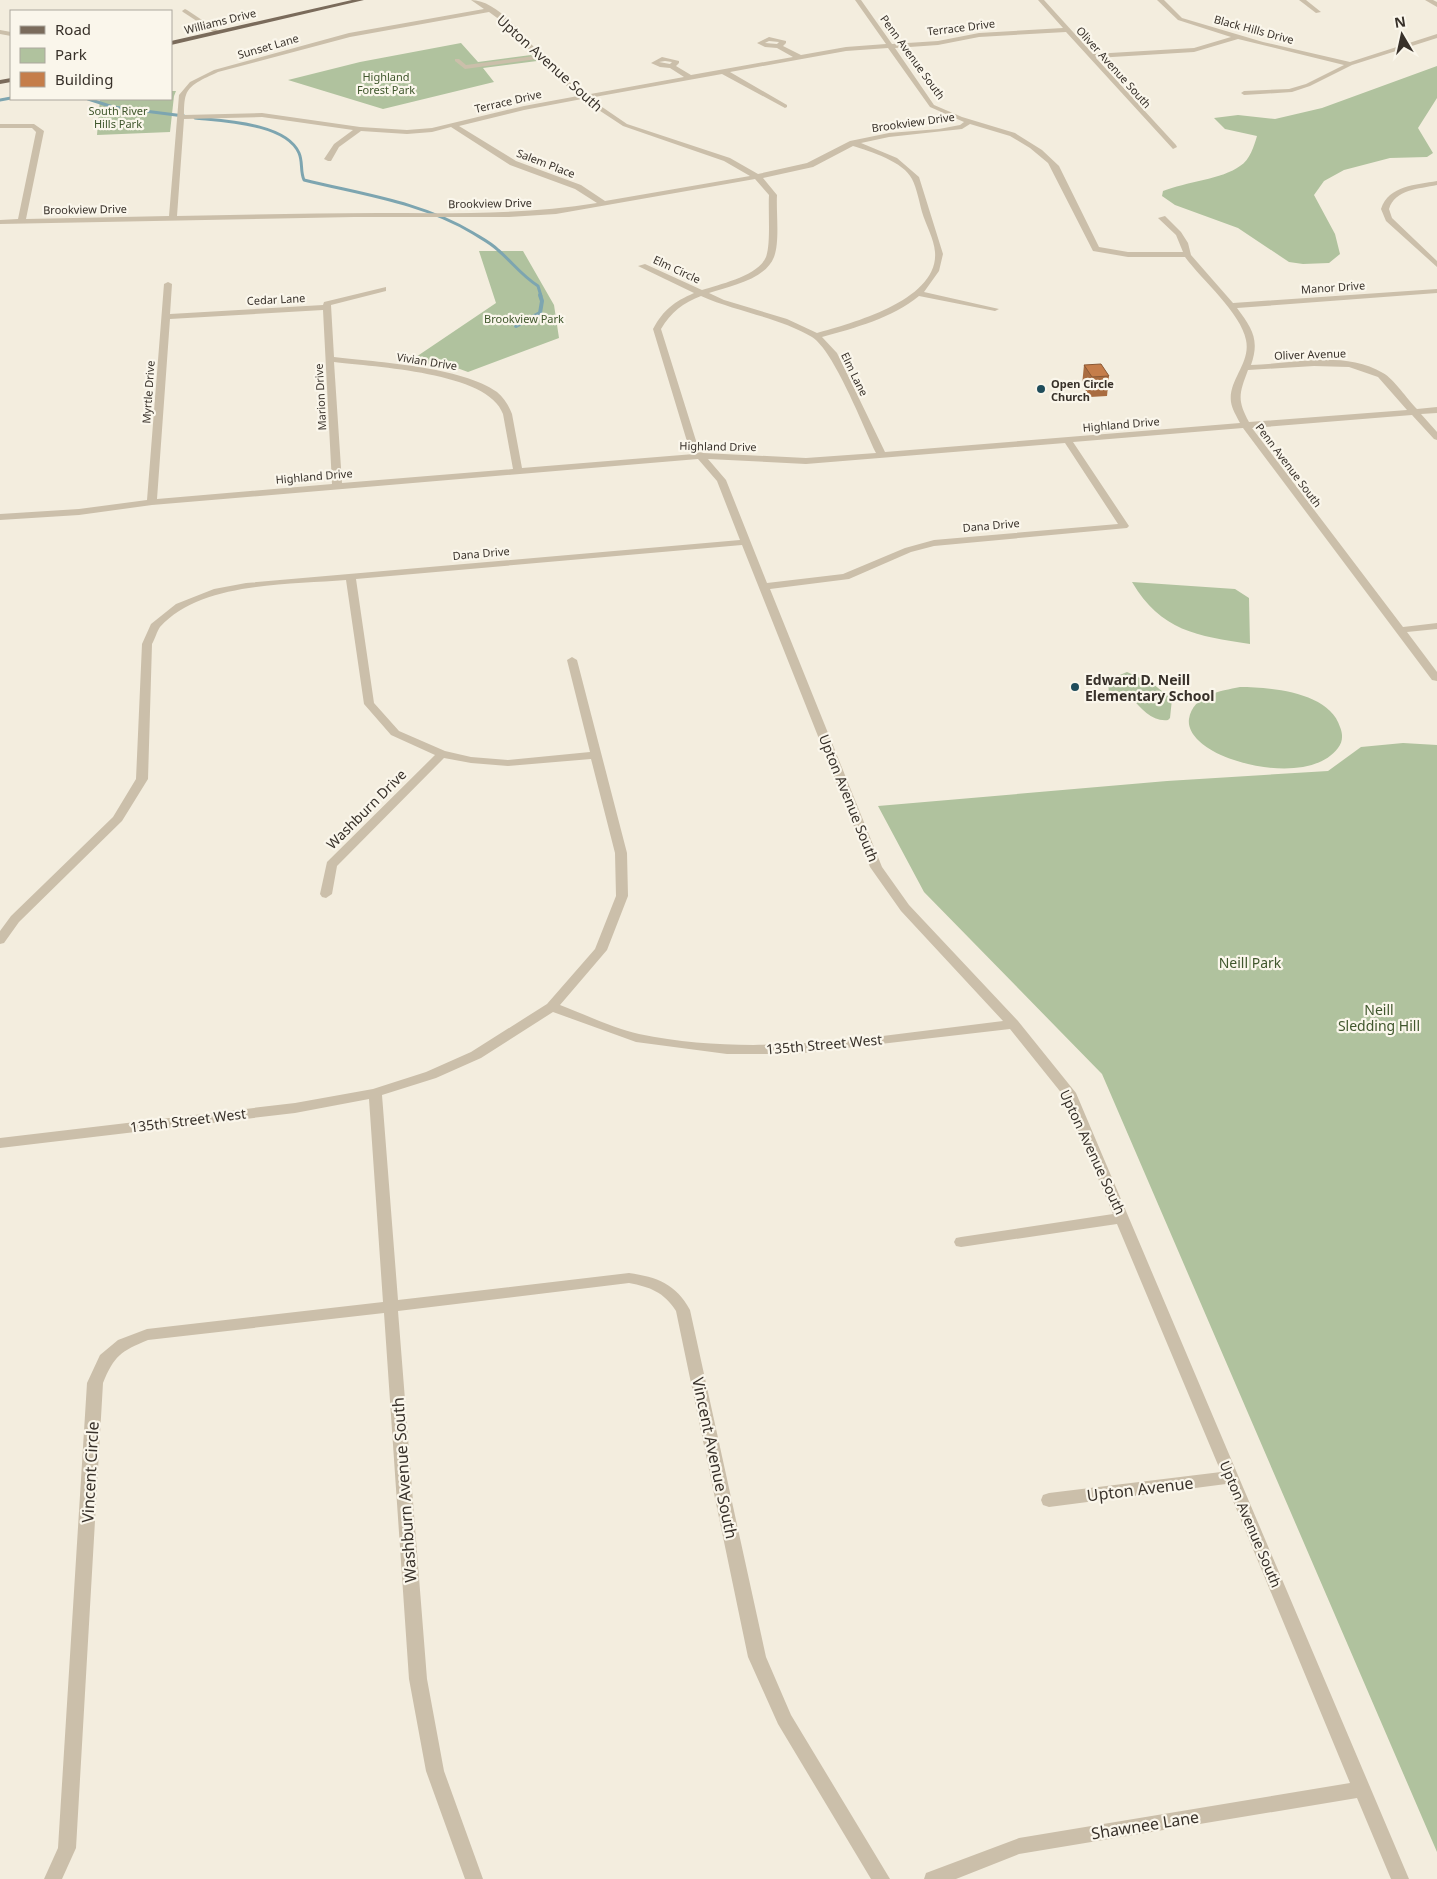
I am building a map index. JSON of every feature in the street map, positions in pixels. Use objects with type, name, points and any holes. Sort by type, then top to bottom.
[{"type":"main road","name":"Williams Drive","points":[[172,43],[361,0]]},
{"type":"street","name":"Upton Avenue South","points":[[474,0],[509,23],[539,57],[609,116],[624,125],[725,158],[757,177],[768,186],[773,195],[770,257],[763,266],[752,274],[668,310],[660,319],[657,329],[694,448],[721,480],[876,867],[905,908],[1013,1024],[1069,1093],[1400,1879]]},
{"type":"street","name":"Penn Avenue South","points":[[858,0],[932,106],[946,115],[1008,132],[1048,157],[1055,166],[1096,249],[1117,255],[1153,253],[1187,255],[1246,326],[1251,341],[1250,355],[1244,368],[1235,401],[1246,426],[1436,678]]},
{"type":"street","name":"Oliver Avenue South","points":[[1041,0],[1173,147]]},
{"type":"street","name":"Black Hills Drive","points":[[1160,0],[1180,19],[1238,37],[1350,64]]},
{"type":"street","points":[[1302,0],[1318,12]]},
{"type":"street","points":[[1428,0],[1437,5]]},
{"type":"street","name":"Sunset Lane","points":[[173,218],[182,95],[185,88],[197,79],[216,71],[349,35],[490,10]]},
{"type":"street","points":[[184,12],[217,32]]},
{"type":"street","name":"Terrace Drive","points":[[180,117],[262,114],[360,129],[407,132],[454,126],[524,108],[846,49],[938,43],[979,34],[1067,30]]},
{"type":"street","points":[[1244,93],[1290,91],[1308,85],[1350,64],[1437,36]]},
{"type":"street","points":[[1091,56],[1194,50],[1238,37]]},
{"type":"street","points":[[778,46],[799,58]]},
{"type":"street","points":[[457,60],[466,67],[539,57]]},
{"type":"street","points":[[671,66],[691,78]]},
{"type":"street","points":[[724,72],[785,106]]},
{"type":"street","name":"Brookview Drive","points":[[0,222],[173,218],[509,216],[556,212],[757,177],[810,165],[853,143],[889,135],[962,127],[968,122]]},
{"type":"street","points":[[0,126],[34,126],[40,131],[22,221]]},
{"type":"street","name":"Salem Place","points":[[454,126],[513,163],[578,187],[604,204]]},
{"type":"street","points":[[328,159],[330,152],[338,143],[360,129]]},
{"type":"street","points":[[816,336],[875,318],[899,306],[918,293],[935,273],[940,254],[914,178],[907,168],[895,160],[853,143]]},
{"type":"street","points":[[1437,183],[1404,189],[1388,200],[1385,209],[1389,219],[1437,265]]},
{"type":"street","points":[[1162,218],[1178,230],[1187,255]]},
{"type":"street","name":"Elm Circle","points":[[642,266],[702,294]]},
{"type":"street","name":"Myrtle Drive","points":[[152,502],[168,284]]},
{"type":"street","name":"Cedar Lane","points":[[165,317],[327,307],[327,304],[383,289]]},
{"type":"street","name":"Manor Drive","points":[[1230,306],[1437,290]]},
{"type":"street","points":[[918,293],[995,310]]},
{"type":"street","name":"Elm Lane","points":[[702,294],[784,321],[816,336],[833,353],[882,455]]},
{"type":"street","name":"Marion Drive","points":[[327,307],[337,486]]},
{"type":"street","name":"Vivian Drive","points":[[330,359],[449,375],[487,388],[499,397],[505,407],[518,471]]},
{"type":"street","name":"Oliver Avenue","points":[[1244,368],[1332,363],[1355,365],[1370,369],[1381,375],[1437,437]]},
{"type":"street","name":"Highland Drive","points":[[0,517],[79,512],[152,502],[701,456],[806,461],[1437,410]]},
{"type":"street","name":"Dana Drive","points":[[764,587],[845,577],[908,550],[934,543],[1124,526],[1068,441]]},
{"type":"street","name":"Dana Drive","points":[[0,940],[15,919],[118,819],[142,779],[147,644],[155,626],[180,606],[218,591],[246,586],[746,542]]},
{"type":"street","points":[[351,577],[369,704],[396,733],[442,754],[471,760],[508,763],[596,755]]},
{"type":"street","points":[[1400,630],[1437,626]]},
{"type":"street","name":"135th Street West","points":[[0,1142],[295,1108],[375,1093],[431,1075],[476,1056],[552,1007],[601,950],[622,896],[622,853],[572,660]]},
{"type":"street","name":"Washburn Drive","points":[[326,894],[331,865],[442,754]]},
{"type":"street","name":"135th Street West","points":[[552,1007],[636,1038],[728,1050],[794,1050],[1013,1024]]},
{"type":"street","name":"Washburn Avenue South","points":[[375,1093],[418,1679],[435,1771],[474,1879]]},
{"type":"street","points":[[961,1242],[1123,1218]]},
{"type":"street","name":"Vincent Avenue South","points":[[391,1306],[629,1278],[654,1282],[674,1295],[683,1310],[757,1657],[784,1719],[881,1879]]},
{"type":"street","name":"Vincent Circle","points":[[53,1879],[67,1848],[95,1382],[105,1359],[123,1344],[147,1335],[391,1306]]},
{"type":"street","name":"Upton Avenue","points":[[1049,1500],[1232,1478]]},
{"type":"street","name":"Shawnee Lane","points":[[933,1879],[1019,1846],[1362,1789]]},
{"type":"green space","name":"Highland Forest Park","points":[[461,43],[478,62],[531,55],[537,61],[483,68],[494,82],[383,109],[288,80],[360,62]]},
{"type":"green space","points":[[1437,66],[1437,98],[1418,128],[1433,153],[1427,157],[1390,158],[1344,170],[1324,181],[1314,195],[1335,234],[1340,254],[1329,263],[1303,264],[1289,262],[1238,228],[1175,205],[1162,196],[1163,191],[1233,170],[1249,157],[1257,136],[1225,129],[1214,118],[1238,115],[1275,119],[1322,108]]},
{"type":"green space","name":"South River Hills Park","points":[[172,91],[176,91],[170,132],[97,135],[100,100],[172,100]]},
{"type":"green space","name":"Brookview Park","points":[[479,251],[523,251],[554,305],[559,338],[468,372],[457,368],[410,361],[496,303]]},
{"type":"green space","points":[[1132,582],[1235,589],[1249,598],[1250,644],[1197,634],[1168,621],[1143,598]]},
{"type":"green space","points":[[1127,672],[1153,684],[1172,699],[1170,718],[1168,720],[1152,717],[1132,698],[1113,698],[1109,695],[1108,680]]},
{"type":"green space","points":[[1240,687],[1282,690],[1312,699],[1324,706],[1334,715],[1342,732],[1340,746],[1327,758],[1312,765],[1295,768],[1259,766],[1226,757],[1213,751],[1200,742],[1190,729],[1189,719],[1192,711],[1196,704],[1208,696]]},
{"type":"green space","name":"Neill Park","points":[[1403,743],[1437,745],[1437,1852],[1102,1074],[924,892],[878,806],[1167,781],[1328,771],[1361,747]]},
{"type":"building","points":[[1101,364],[1109,376],[1092,377],[1084,365]]},
{"type":"waterway","points":[[0,100],[10,98]]},
{"type":"waterway","points":[[91,100],[113,107],[184,116]]},
{"type":"waterway","points":[[195,118],[253,125],[281,135],[292,143],[299,153],[304,180],[412,206],[453,222],[495,247],[538,286],[541,296]]},
{"type":"waterway","points":[[516,326],[540,313],[542,301],[540,295]]},
{"type":"place","name":"Open Circle Church","points":[[1041,389]]},
{"type":"place","name":"Edward D. Neill Elementary School","points":[[1075,687]]},
{"type":"park label","name":"Neill Sledding Hill","points":[[1379,1018]]}]
